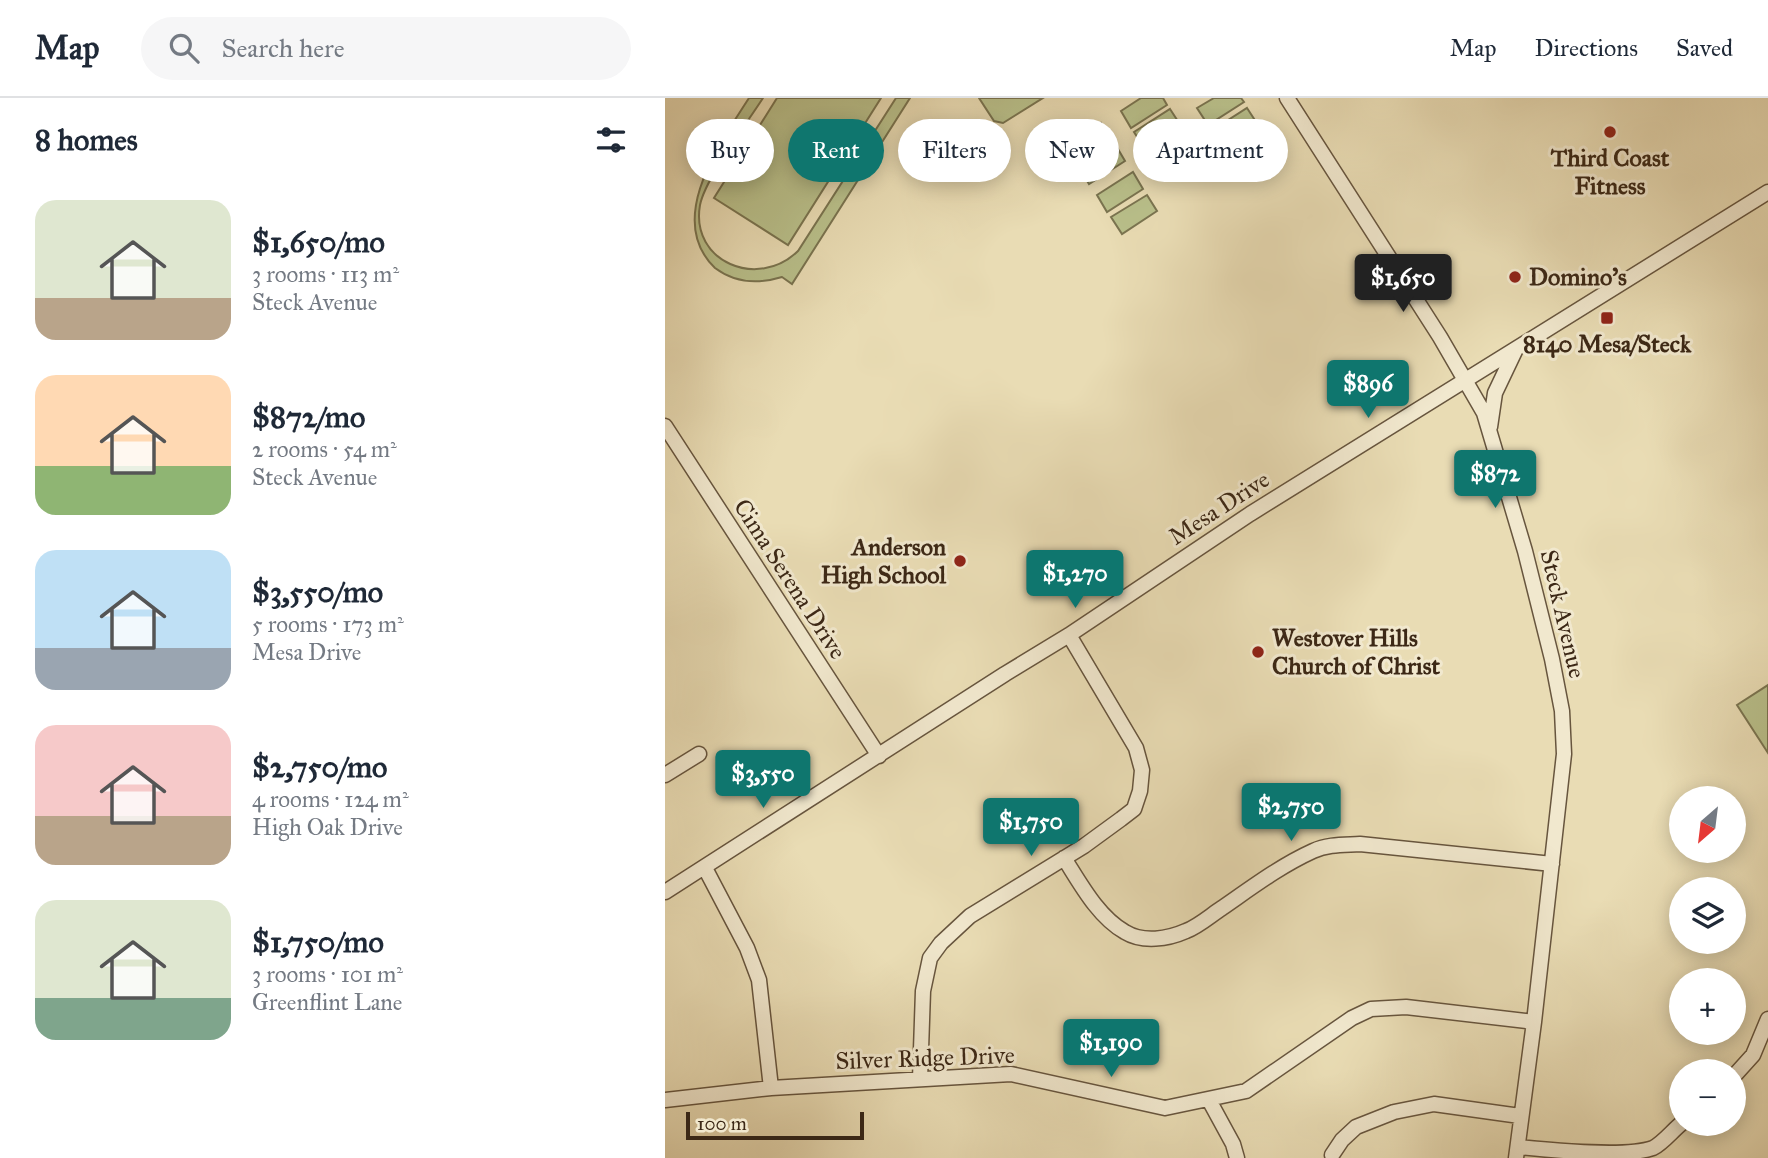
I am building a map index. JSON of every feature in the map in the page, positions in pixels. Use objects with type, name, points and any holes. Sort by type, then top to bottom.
[{"type":"street","name":"Steck Avenue","points":[[1287,98],[1467,380],[1489,428],[1552,659],[1562,711],[1564,754],[1517,1152]]},
{"type":"street","name":"Mesa Drive","points":[[665,892],[1069,635],[1250,514],[1768,192]]},
{"type":"street","points":[[1489,428],[1495,393],[1517,347]]},
{"type":"street","name":"Cima Serena Drive","points":[[665,426],[879,755]]},
{"type":"street","points":[[921,1079],[923,991],[930,958],[941,943],[969,916],[1064,858],[1134,809],[1140,791],[1142,771],[1131,738],[1069,635]]},
{"type":"street","points":[[665,775],[699,754]]},
{"type":"street","points":[[1064,858],[1083,887],[1115,926],[1140,938],[1168,938],[1189,930],[1292,862],[1315,850],[1336,845],[1360,844],[1552,864]]},
{"type":"street","points":[[705,868],[747,948],[759,980],[771,1088]]},
{"type":"street","name":"Silver Ridge Drive","points":[[665,1100],[771,1088],[1011,1074],[1165,1108],[1246,1091],[1352,1018],[1371,1009],[1406,1007],[1534,1022]]},
{"type":"street","points":[[1746,1063],[1753,1055],[1768,1019]]},
{"type":"street","points":[[1209,1100],[1233,1144],[1237,1158]]},
{"type":"street","points":[[1332,1155],[1342,1140],[1356,1127],[1394,1112],[1434,1104],[1520,1116]]},
{"type":"street","points":[[1517,1152],[1627,1153],[1654,1148],[1669,1135]]},
{"type":"green space","points":[[749,98],[763,98],[749,119],[736,119]]},
{"type":"green space","points":[[777,98],[881,98],[868,119],[788,119],[788,182],[828,182],[788,245],[714,198],[724,182],[774,182],[774,119],[764,119]]},
{"type":"green space","points":[[896,98],[910,98],[884,139],[883,119]]},
{"type":"green space","points":[[979,98],[1043,98],[1009,119],[993,119]]},
{"type":"green space","points":[[1141,98],[1163,98],[1167,105],[1145,119],[1133,119],[1131,128],[1121,111]]},
{"type":"green space","points":[[1214,98],[1241,98],[1244,102],[1217,119],[1204,119],[1197,108]]},
{"type":"green space","points":[[1247,108],[1254,119],[1230,119]]},
{"type":"green space","points":[[1170,109],[1176,119],[1154,119]]},
{"type":"green space","points":[[1119,151],[1125,161],[1119,165]]},
{"type":"green space","points":[[1133,172],[1133,182],[1139,182],[1143,189],[1107,212],[1097,195]]},
{"type":"green space","points":[[709,182],[700,205],[700,225],[705,242],[716,255],[730,264],[747,269],[782,263],[798,251],[842,182],[857,182],[792,284],[782,277],[747,281],[731,277],[715,268],[701,249],[695,228],[696,206],[702,183]]},
{"type":"green space","points":[[1147,195],[1157,211],[1122,234],[1111,217]]},
{"type":"green space","points":[[1768,685],[1768,753],[1737,705]]},
{"type":"place","name":"Third Coast Fitness","points":[[1610,132]]},
{"type":"place","name":"Domino's","points":[[1515,277]]},
{"type":"place","name":"8140 Mesa/Steck","points":[[1607,318]]},
{"type":"place","name":"Anderson High School","points":[[960,561]]},
{"type":"place","name":"Westover Hills Church of Christ","points":[[1258,652]]}]
